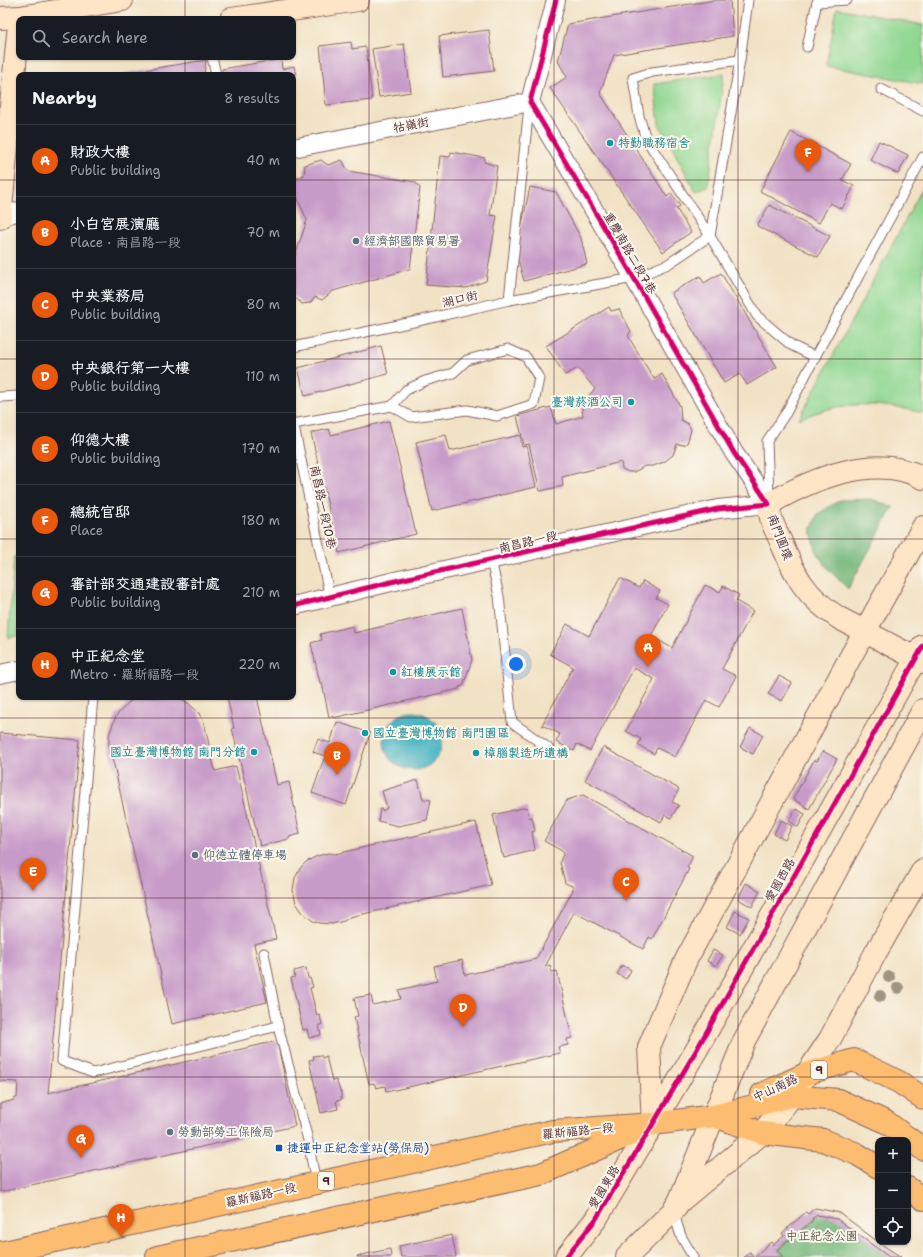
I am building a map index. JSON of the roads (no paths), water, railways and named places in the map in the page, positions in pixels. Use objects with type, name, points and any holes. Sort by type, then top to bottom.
[{"type":"main road","name":"中山南路","points":[[714,1116],[808,1073],[854,1060],[899,1082],[923,1098]]},
{"type":"main road","name":"中山南路","points":[[654,1124],[714,1116],[792,1096],[838,1100],[886,1122],[923,1149]]},
{"type":"main road","name":"中山南路","points":[[714,1116],[762,1134],[823,1140],[857,1154],[875,1165]]},
{"type":"main road","name":"羅斯福路一段","points":[[0,1253],[553,1131],[654,1124]]},
{"type":"main road","name":"羅斯福路一段","points":[[166,1256],[542,1174],[654,1124]]},
{"type":"main road","points":[[911,1190],[923,1199]]},
{"type":"street","points":[[16,212],[0,217],[16,16],[122,0]]},
{"type":"street","points":[[251,16],[358,0]]},
{"type":"street","points":[[530,102],[556,0]]},
{"type":"street","name":"牯嶺街","points":[[296,147],[530,102]]},
{"type":"street","name":"重慶南路二段7巷","points":[[530,102],[634,278],[731,448],[769,504]]},
{"type":"street","name":"南門圓環","points":[[921,656],[865,632],[827,610],[811,596],[798,579],[769,516],[769,504],[804,485],[861,468],[889,467],[917,474],[923,478]]},
{"type":"street","name":"南昌路一段","points":[[296,605],[395,581],[718,509],[769,504]]},
{"type":"street","points":[[654,1124],[649,1047],[676,982],[923,527]]},
{"type":"street","name":"愛國西路","points":[[654,1124],[921,656]]},
{"type":"street","points":[[0,674],[16,671]]},
{"type":"street","points":[[676,1206],[744,1041],[923,710]]},
{"type":"street","points":[[627,1257],[676,1206],[762,1134],[792,1096],[830,1039],[876,952],[923,870]]},
{"type":"street","name":"愛國東路","points":[[566,1257],[596,1219],[654,1124]]},
{"type":"lane","points":[[710,236],[740,60],[748,0]]},
{"type":"lane","points":[[807,47],[817,2],[847,0]]},
{"type":"lane","points":[[213,60],[215,72]]},
{"type":"lane","points":[[740,60],[652,72],[633,78],[639,116],[646,139],[710,236],[757,316],[791,345],[815,357]]},
{"type":"lane","points":[[881,89],[923,111]]},
{"type":"lane","points":[[509,300],[530,102]]},
{"type":"lane","points":[[769,504],[768,441],[786,413],[923,157]]},
{"type":"lane","name":"湖口街","points":[[296,346],[509,300],[634,278],[668,264],[710,236]]},
{"type":"lane","points":[[296,422],[392,406],[406,390],[425,381],[453,373],[467,360],[508,349],[526,357],[540,378],[534,404],[497,416],[467,410],[411,417],[392,406]]},
{"type":"lane","points":[[0,397],[16,396]]},
{"type":"lane","name":"南昌路一段10巷","points":[[296,437],[330,598]]},
{"type":"lane","points":[[491,560],[499,596],[512,722],[548,748]]},
{"type":"lane","points":[[93,700],[62,1061],[93,1073],[278,1026]]},
{"type":"lane","points":[[264,953],[278,1026],[307,1136],[316,1183]]},
{"type":"lane","points":[[676,1206],[681,1236],[693,1257]]},
{"type":"water","points":[[413,712],[429,717],[437,725],[442,741],[437,757],[429,765],[413,770],[397,765],[389,757],[384,741],[389,725],[397,717]]},
{"type":"place","name":"特勤職務宿舍","points":[[610,143]]},
{"type":"place","name":"總統官邸","points":[[808,172]]},
{"type":"place","name":"經濟部國際貿易署","points":[[356,241]]},
{"type":"place","name":"臺灣菸酒公司","points":[[631,402]]},
{"type":"place","name":"財政大樓","points":[[648,667]]},
{"type":"place","name":"紅樓展示館","points":[[393,672]]},
{"type":"place","name":"國立臺灣博物館 南門園區","points":[[365,733]]},
{"type":"place","name":"國立臺灣博物館 南門分館","points":[[254,752]]},
{"type":"place","name":"樟腦製造所遺構","points":[[476,753]]},
{"type":"place","name":"小白宮展演廳","points":[[337,775]]},
{"type":"place","name":"仰德立體停車場","points":[[195,855]]},
{"type":"place","name":"仰德大樓","points":[[33,891]]},
{"type":"place","name":"中央業務局","points":[[626,901]]},
{"type":"place","name":"中央銀行第一大樓","points":[[463,1027]]},
{"type":"place","name":"勞動部勞工保險局","points":[[170,1132]]},
{"type":"place","name":"捷運中正紀念堂站(勞保局)","points":[[279,1148]]},
{"type":"place","name":"審計部交通建設審計處","points":[[81,1158]]},
{"type":"place","name":"中正紀念堂","points":[[121,1237]]},
{"type":"park label","name":"中正紀念公園","points":[[822,1236]]}]
